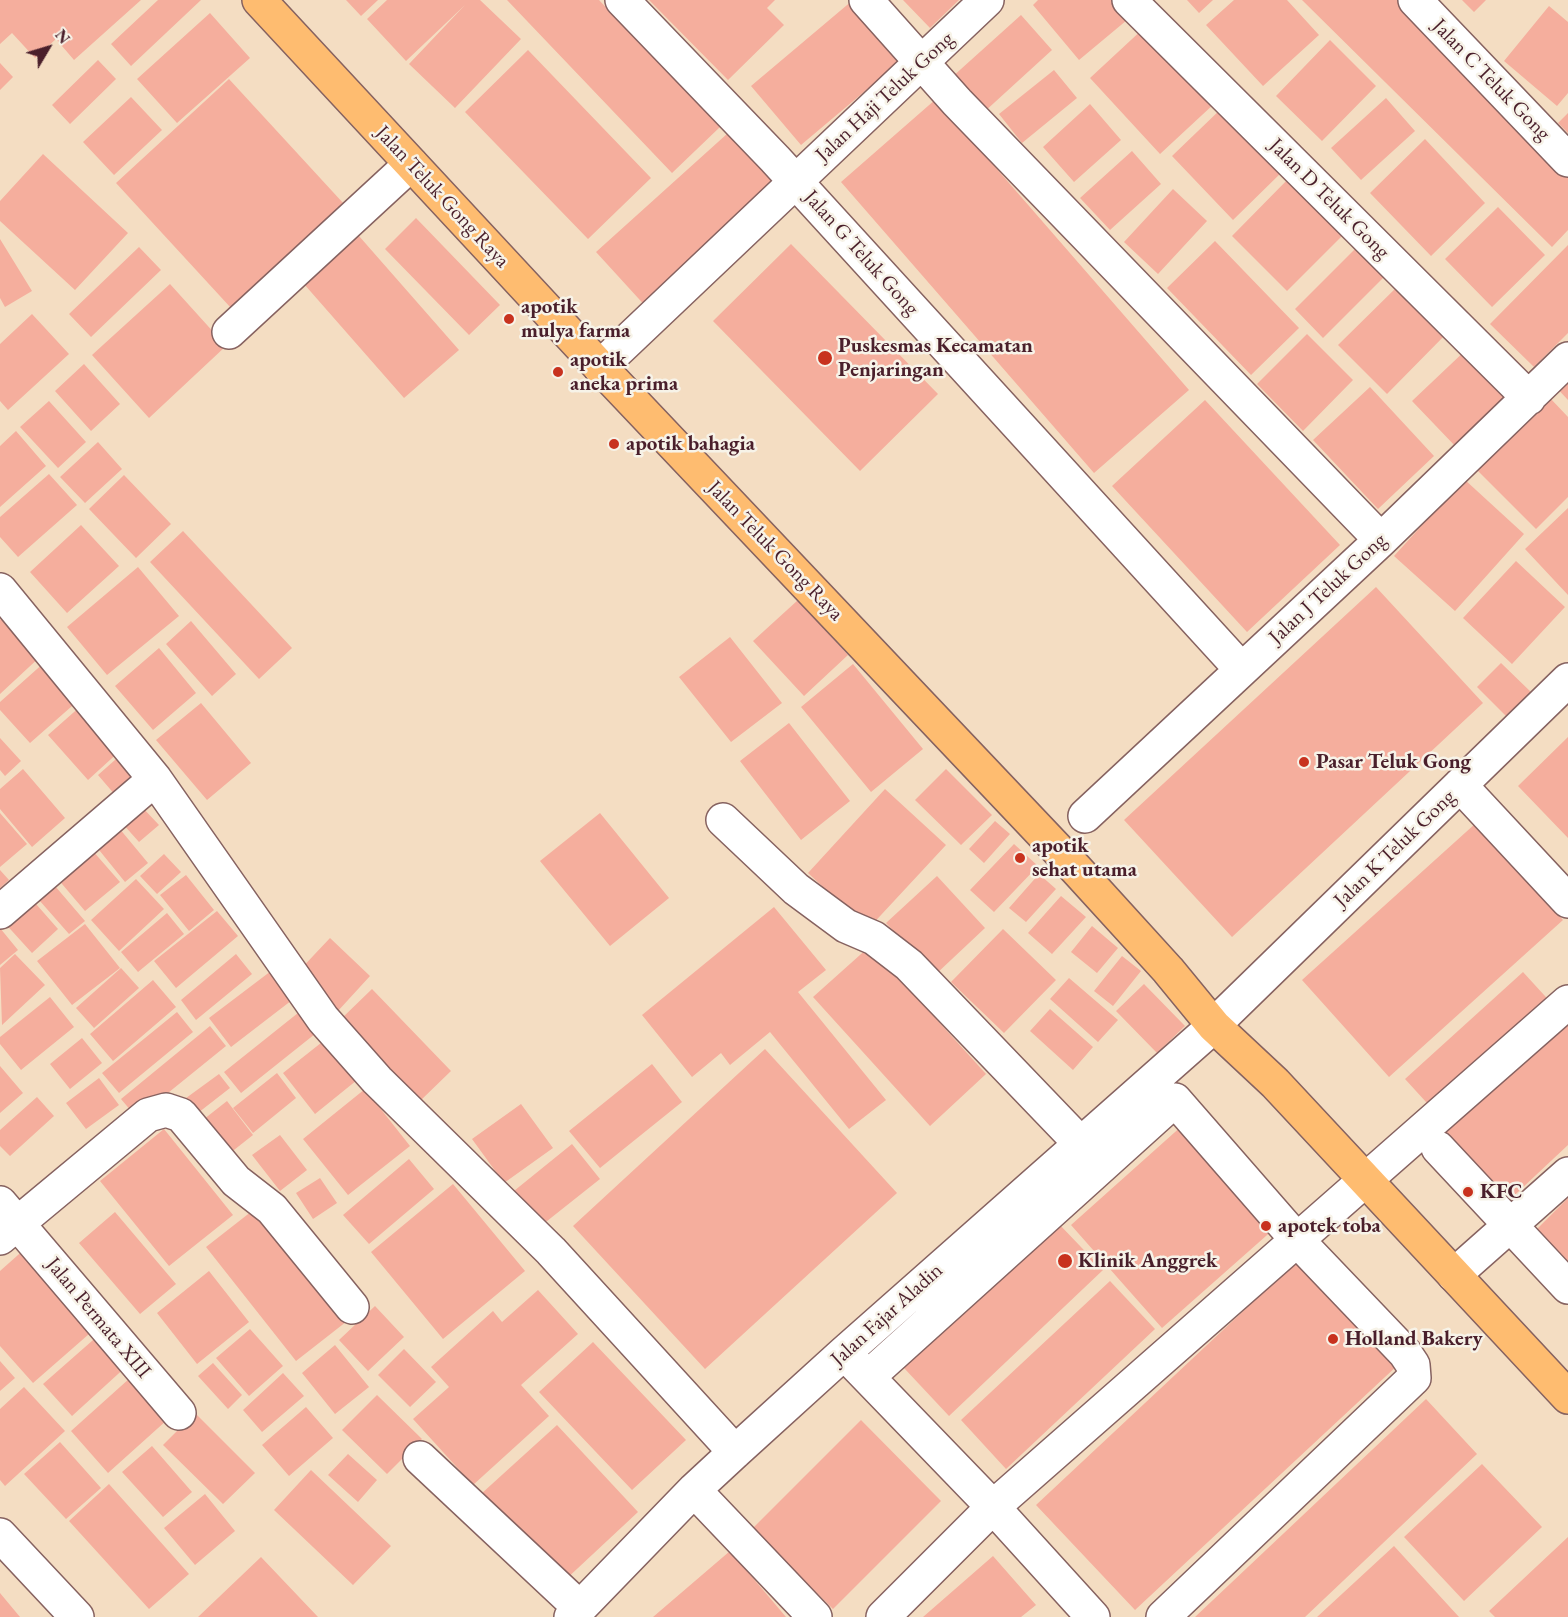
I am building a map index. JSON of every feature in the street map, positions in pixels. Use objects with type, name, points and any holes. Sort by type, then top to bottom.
[{"type":"main road","name":"Jalan Teluk Gong Raya","points":[[259,0],[600,367],[1032,822],[1568,1397]]},
{"type":"street","name":"Jalan G Teluk Gong","points":[[622,0],[795,182],[1241,669]]},
{"type":"street","points":[[866,0],[957,102],[1381,540]]},
{"type":"street","name":"Jalan Haji Teluk Gong","points":[[600,367],[987,0]]},
{"type":"street","name":"Jalan D Teluk Gong","points":[[1129,0],[1529,398]]},
{"type":"street","name":"Jalan C Teluk Gong","points":[[1415,0],[1568,160]]},
{"type":"street","points":[[229,332],[411,164]]},
{"type":"street","name":"Jalan J Teluk Gong","points":[[1085,816],[1381,540],[1568,359]]},
{"type":"street","points":[[0,590],[155,779],[323,1020],[377,1080],[551,1251],[735,1452]]},
{"type":"street","name":"Jalan K Teluk Gong","points":[[1218,1022],[1568,680]]},
{"type":"street","points":[[0,912],[155,779]]},
{"type":"street","points":[[1460,785],[1568,901]]},
{"type":"street","points":[[723,820],[796,889],[846,926],[874,938],[909,965],[1080,1143]]},
{"type":"street","points":[[883,1617],[993,1507],[1568,1002]]},
{"type":"street","name":"Jalan Fajar Aladin","points":[[576,1613],[694,1490],[735,1452],[1218,1022]]},
{"type":"street","points":[[868,1377],[1175,1100],[1298,1241],[1405,1353],[1413,1365],[1414,1378],[1163,1617]]},
{"type":"street","points":[[6,1221],[148,1115],[166,1110],[181,1115],[236,1181],[272,1209],[352,1307]]},
{"type":"street","points":[[1438,1148],[1568,1287]]},
{"type":"street","points":[[1454,1275],[1568,1174]]},
{"type":"street","name":"Jalan Permata XIII","points":[[6,1221],[179,1413]]},
{"type":"street","points":[[844,1353],[993,1507],[1094,1617]]},
{"type":"street","points":[[420,1458],[576,1613]]},
{"type":"street","points":[[694,1490],[815,1617]]},
{"type":"street","points":[[0,1535],[77,1617]]},
{"type":"building","points":[[0,0],[141,0],[74,60],[56,39],[35,58],[12,33],[0,44]]},
{"type":"building","points":[[158,0],[201,0],[131,66],[111,44]]},
{"type":"building","points":[[346,0],[378,0],[361,16]]},
{"type":"building","points":[[387,0],[480,0],[521,39],[455,108],[409,64],[465,5],[406,61],[367,19]]},
{"type":"building","points":[[507,0],[599,0],[720,127],[672,173]]},
{"type":"building","points":[[649,0],[775,0],[767,8],[784,25],[728,80]]},
{"type":"building","points":[[853,0],[903,59],[801,145],[751,86]]},
{"type":"building","points":[[903,0],[959,0],[930,28]]},
{"type":"building","points":[[1038,0],[1121,0],[1133,15],[1079,60],[1033,5]]},
{"type":"building","points":[[1187,0],[1213,0],[1199,13]]},
{"type":"building","points":[[1234,0],[1287,0],[1319,35],[1263,86],[1206,25]]},
{"type":"building","points":[[1302,0],[1399,0],[1568,168],[1568,230],[1552,247]]},
{"type":"building","points":[[1462,0],[1486,0],[1474,12]]},
{"type":"building","points":[[1549,6],[1568,22],[1568,93],[1557,106],[1504,61]]},
{"type":"building","points":[[210,13],[250,58],[177,123],[137,79]]},
{"type":"building","points":[[1021,15],[1052,50],[983,113],[951,78]]},
{"type":"building","points":[[1145,27],[1215,103],[1160,154],[1090,78]]},
{"type":"building","points":[[1330,40],[1376,86],[1322,141],[1276,96]]},
{"type":"building","points":[[528,50],[651,178],[588,239],[465,112]]},
{"type":"building","points":[[98,60],[116,79],[70,124],[52,105]]},
{"type":"building","points":[[0,63],[13,77],[0,90]]},
{"type":"building","points":[[1054,70],[1077,98],[1022,143],[999,114]]},
{"type":"building","points":[[229,79],[344,204],[231,308],[116,183]]},
{"type":"building","points":[[131,97],[162,130],[114,175],[83,142]]},
{"type":"building","points":[[1386,98],[1415,131],[1361,180],[1331,148]]},
{"type":"building","points":[[936,99],[1189,390],[1094,473],[841,182]]},
{"type":"building","points":[[1090,104],[1121,140],[1074,182],[1043,147]]},
{"type":"building","points":[[1223,107],[1284,170],[1233,220],[1172,156]]},
{"type":"building","points":[[1568,113],[1568,133],[1558,123]]},
{"type":"building","points":[[728,133],[781,191],[649,310],[596,252]]},
{"type":"building","points":[[1425,139],[1485,203],[1431,256],[1370,193]]},
{"type":"building","points":[[1132,151],[1161,184],[1110,230],[1080,198]]},
{"type":"building","points":[[43,154],[128,233],[75,290],[0,221],[0,201]]},
{"type":"building","points":[[1293,174],[1348,230],[1287,291],[1232,236]]},
{"type":"building","points":[[1173,189],[1207,221],[1158,274],[1124,242]]},
{"type":"building","points":[[1498,207],[1545,255],[1492,307],[1445,259]]},
{"type":"building","points":[[416,218],[500,305],[469,335],[385,249]]},
{"type":"building","points":[[359,236],[459,350],[404,398],[304,284]]},
{"type":"building","points":[[1366,238],[1394,267],[1323,338],[1295,309]]},
{"type":"building","points":[[0,239],[32,291],[5,307],[0,298]]},
{"type":"building","points":[[1215,241],[1299,328],[1251,375],[1167,288]]},
{"type":"building","name":"Puskesmas Kecamatan Penjaringan","points":[[791,244],[938,394],[860,471],[713,321]]},
{"type":"building","points":[[1568,245],[1568,333],[1534,367],[1490,324]]},
{"type":"building","points":[[139,247],[161,270],[91,337],[69,314]]},
{"type":"building","points":[[1403,281],[1451,329],[1387,394],[1338,345]]},
{"type":"building","points":[[170,284],[226,346],[149,418],[92,355]]},
{"type":"building","points":[[32,314],[69,354],[8,410],[0,401],[0,344]]},
{"type":"building","points":[[1307,334],[1353,380],[1303,431],[1257,384]]},
{"type":"building","points":[[1469,347],[1513,393],[1457,448],[1412,401]]},
{"type":"building","points":[[84,364],[120,404],[91,431],[55,391]]},
{"type":"building","points":[[1568,370],[1568,400],[1553,384]]},
{"type":"building","points":[[1370,387],[1434,456],[1378,509],[1313,440]]},
{"type":"building","points":[[1550,398],[1568,417],[1568,497],[1536,529],[1477,470]]},
{"type":"building","points":[[1205,400],[1340,545],[1247,632],[1112,486]]},
{"type":"building","points":[[49,401],[86,442],[58,468],[20,427]]},
{"type":"building","points":[[16,431],[46,466],[0,507],[0,446]]},
{"type":"building","points":[[98,442],[122,469],[85,503],[60,477]]},
{"type":"building","points":[[49,474],[77,505],[18,557],[0,537],[0,517]]},
{"type":"building","points":[[124,475],[171,524],[136,558],[89,509]]},
{"type":"building","points":[[1464,479],[1524,534],[1455,611],[1394,556]]},
{"type":"building","points":[[1568,508],[1568,595],[1525,549]]},
{"type":"building","points":[[81,525],[119,566],[67,613],[30,572]]},
{"type":"building","points":[[183,531],[292,648],[259,679],[150,562]]},
{"type":"building","points":[[1516,561],[1565,607],[1512,664],[1463,618]]},
{"type":"building","points":[[138,567],[179,616],[107,675],[67,627]]},
{"type":"building","name":"Pasar Teluk Gong","points":[[1376,587],[1483,703],[1232,937],[1124,820]]},
{"type":"building","points":[[798,600],[848,655],[804,696],[753,641]]},
{"type":"building","points":[[6,615],[43,654],[0,694],[0,620]]},
{"type":"building","points":[[191,621],[236,674],[212,696],[166,644]]},
{"type":"building","points":[[730,637],[782,703],[731,742],[679,677]]},
{"type":"building","points":[[159,648],[196,693],[153,730],[115,686]]},
{"type":"building","points":[[46,661],[80,699],[30,743],[0,710],[0,702]]},
{"type":"building","points":[[1501,663],[1533,694],[1509,719],[1477,687]]},
{"type":"building","points":[[853,664],[923,749],[871,792],[801,707]]},
{"type":"building","points":[[201,703],[251,763],[207,800],[156,740]]},
{"type":"building","points":[[82,705],[122,749],[88,780],[48,735]]},
{"type":"building","points":[[789,723],[850,801],[801,840],[740,761]]},
{"type":"building","points":[[1568,737],[1568,838],[1518,786]]},
{"type":"building","points":[[0,738],[21,761],[5,776],[0,770]]},
{"type":"building","points":[[124,752],[148,780],[122,803],[98,775]]},
{"type":"building","points":[[23,769],[65,818],[32,847],[0,809],[0,789]]},
{"type":"building","points":[[946,769],[992,815],[961,845],[915,800]]},
{"type":"building","points":[[885,789],[946,845],[868,929],[808,873]]},
{"type":"building","points":[[141,806],[159,825],[139,842],[122,823]]},
{"type":"building","points":[[0,813],[27,844],[0,867]]},
{"type":"building","points":[[600,813],[669,898],[610,946],[540,861]]},
{"type":"building","points":[[995,821],[1010,834],[984,863],[969,849]]},
{"type":"building","points":[[114,822],[148,863],[125,882],[91,840]]},
{"type":"building","points":[[1476,823],[1563,920],[1389,1077],[1302,980]]},
{"type":"building","points":[[85,842],[120,882],[85,911],[51,871]]},
{"type":"building","points":[[1014,844],[1038,866],[994,912],[970,890]]},
{"type":"building","points":[[164,854],[181,872],[157,894],[140,876]]},
{"type":"building","points":[[0,870],[9,880],[0,888]]},
{"type":"building","points":[[1039,874],[1056,889],[1026,922],[1009,908]]},
{"type":"building","points":[[186,875],[214,910],[189,931],[160,895]]},
{"type":"building","points":[[937,876],[985,928],[935,975],[886,923]]},
{"type":"building","points":[[49,879],[85,921],[69,934],[32,892]]},
{"type":"building","points":[[136,879],[164,909],[119,951],[91,920]]},
{"type":"building","points":[[29,896],[58,929],[32,953],[2,920]]},
{"type":"building","points":[[1061,896],[1086,917],[1052,954],[1028,933]]},
{"type":"building","points":[[774,907],[826,970],[798,992],[886,1100],[849,1129],[770,1032],[730,1065],[721,1053],[692,1077],[642,1015]]},
{"type":"building","points":[[217,911],[238,936],[176,988],[154,961]]},
{"type":"building","points":[[167,913],[184,934],[138,972],[121,952]]},
{"type":"building","points":[[85,924],[120,968],[72,1005],[37,961]]},
{"type":"building","points":[[1092,926],[1118,948],[1097,973],[1071,952]]},
{"type":"building","points":[[0,928],[18,950],[0,965]]},
{"type":"building","points":[[1003,929],[1056,980],[1004,1033],[951,982]]},
{"type":"building","points":[[330,938],[370,976],[337,1012],[297,973]]},
{"type":"building","points":[[870,946],[986,1074],[930,1126],[813,997]]},
{"type":"building","points":[[15,954],[45,985],[2,1025],[0,968]]},
{"type":"building","points":[[236,954],[252,974],[196,1020],[181,1000]]},
{"type":"building","points":[[1122,956],[1141,971],[1113,1006],[1094,991]]},
{"type":"building","points":[[121,968],[139,988],[94,1028],[76,1008]]},
{"type":"building","points":[[275,968],[296,997],[231,1047],[209,1018]]},
{"type":"building","points":[[1523,972],[1555,1007],[1437,1114],[1405,1079]]},
{"type":"building","points":[[1069,978],[1118,1020],[1098,1042],[1050,999]]},
{"type":"building","points":[[153,980],[176,1007],[113,1061],[90,1034]]},
{"type":"building","points":[[1144,984],[1185,1026],[1157,1053],[1116,1011]]},
{"type":"building","points":[[372,989],[451,1071],[420,1101],[340,1020]]},
{"type":"building","points":[[50,997],[74,1027],[21,1070],[0,1044],[0,1037]]},
{"type":"building","points":[[308,1005],[325,1026],[241,1093],[224,1072]]},
{"type":"building","points":[[1050,1009],[1093,1047],[1073,1070],[1030,1031]]},
{"type":"building","points":[[177,1012],[193,1032],[119,1093],[102,1073]]},
{"type":"building","points":[[1568,1014],[1568,1145],[1503,1206],[1438,1135]]},
{"type":"building","points":[[210,1026],[226,1046],[137,1118],[121,1099]]},
{"type":"building","points":[[331,1035],[362,1076],[315,1114],[283,1073]]},
{"type":"building","points":[[82,1038],[102,1063],[70,1089],[50,1064]]},
{"type":"building","points":[[765,1049],[897,1193],[705,1369],[573,1226]]},
{"type":"building","points":[[652,1064],[682,1102],[600,1168],[569,1131]]},
{"type":"building","points":[[0,1066],[23,1093],[0,1113]]},
{"type":"building","points":[[277,1073],[296,1098],[253,1133],[233,1108]]},
{"type":"building","points":[[219,1074],[230,1088],[194,1116],[182,1101]]},
{"type":"building","points":[[99,1078],[119,1105],[86,1129],[66,1103]]},
{"type":"building","points":[[365,1089],[410,1146],[348,1195],[303,1139]]},
{"type":"building","points":[[37,1097],[54,1116],[10,1156],[0,1146],[0,1130]]},
{"type":"building","points":[[227,1101],[253,1135],[220,1161],[194,1127]]},
{"type":"building","points":[[521,1104],[553,1148],[504,1183],[472,1139]]},
{"type":"building","points":[[1184,1124],[1275,1228],[1162,1328],[1071,1225]]},
{"type":"building","points":[[164,1129],[233,1215],[169,1266],[100,1181]]},
{"type":"building","points":[[280,1135],[307,1170],[280,1191],[252,1155]]},
{"type":"building","points":[[572,1144],[600,1179],[537,1229],[509,1195]]},
{"type":"building","points":[[409,1159],[434,1189],[369,1244],[343,1215]]},
{"type":"building","points":[[320,1178],[337,1203],[313,1219],[296,1193]]},
{"type":"building","points":[[453,1184],[525,1271],[443,1339],[371,1252]]},
{"type":"building","points":[[1568,1198],[1568,1274],[1530,1236]]},
{"type":"building","points":[[261,1204],[351,1318],[296,1361],[206,1247]]},
{"type":"building","points":[[115,1212],[176,1284],[140,1314],[79,1243]]},
{"type":"building","points":[[1058,1223],[1103,1270],[949,1416],[904,1368]]},
{"type":"building","points":[[27,1247],[97,1327],[33,1383],[0,1346],[0,1271]]},
{"type":"building","points":[[1300,1258],[1399,1364],[1135,1610],[1036,1505]]},
{"type":"building","points":[[209,1271],[249,1322],[197,1364],[157,1313]]},
{"type":"building","points":[[1110,1281],[1155,1329],[1006,1469],[961,1420]]},
{"type":"building","points":[[538,1290],[578,1334],[521,1385],[549,1416],[473,1485],[413,1419],[449,1387],[431,1367],[493,1311],[502,1322]]},
{"type":"building","points":[[375,1306],[404,1337],[368,1371],[339,1340]]},
{"type":"building","points":[[250,1329],[283,1366],[249,1396],[216,1358]]},
{"type":"building","points":[[101,1333],[129,1364],[72,1416],[43,1384]]},
{"type":"building","points":[[593,1342],[686,1440],[632,1490],[539,1392]]},
{"type":"building","points":[[335,1345],[369,1387],[335,1414],[302,1373]]},
{"type":"building","points":[[404,1349],[436,1382],[410,1407],[378,1375]]},
{"type":"building","points":[[0,1361],[15,1378],[0,1391]]},
{"type":"building","points":[[213,1363],[242,1395],[228,1409],[198,1376]]},
{"type":"building","points":[[283,1373],[304,1396],[262,1432],[243,1410]]},
{"type":"building","points":[[130,1378],[167,1420],[108,1473],[71,1431]]},
{"type":"building","points":[[24,1387],[65,1431],[5,1486],[0,1480],[0,1409]]},
{"type":"building","points":[[377,1395],[422,1439],[387,1474],[342,1430]]},
{"type":"building","points":[[1426,1399],[1477,1454],[1305,1617],[1195,1617]]},
{"type":"building","points":[[306,1407],[333,1438],[289,1476],[262,1445]]},
{"type":"building","points":[[195,1413],[255,1473],[223,1504],[163,1445]]},
{"type":"building","points":[[861,1420],[941,1501],[833,1609],[752,1529]]},
{"type":"building","points":[[557,1425],[638,1512],[563,1582],[481,1494]]},
{"type":"building","points":[[60,1442],[101,1488],[66,1519],[24,1474]]},
{"type":"building","points":[[152,1446],[192,1492],[163,1517],[122,1472]]},
{"type":"building","points":[[348,1454],[377,1480],[358,1502],[328,1475]]},
{"type":"building","points":[[1482,1464],[1542,1527],[1464,1601],[1404,1537]]},
{"type":"building","points":[[311,1470],[391,1546],[353,1585],[274,1510]]},
{"type":"building","points":[[109,1484],[189,1574],[149,1609],[69,1521]]},
{"type":"building","points":[[205,1494],[235,1531],[195,1565],[164,1528]]},
{"type":"building","points":[[1568,1537],[1568,1617],[1495,1617],[1489,1611]]},
{"type":"building","points":[[1394,1546],[1459,1617],[1317,1617]]},
{"type":"building","points":[[730,1551],[786,1617],[653,1617]]},
{"type":"building","points":[[993,1556],[1036,1605],[1021,1617],[923,1617]]},
{"type":"building","points":[[261,1557],[318,1617],[198,1617]]},
{"type":"building","points":[[0,1593],[20,1617],[0,1617]]},
{"type":"place","name":"apotik mulya farma","points":[[509,319]]},
{"type":"place","name":"Puskesmas Kecamatan Penjaringan","points":[[825,358]]},
{"type":"place","name":"apotik aneka prima","points":[[558,372]]},
{"type":"place","name":"apotik bahagia","points":[[614,444]]},
{"type":"place","name":"Pasar Teluk Gong","points":[[1304,762]]},
{"type":"place","name":"apotik sehat utama","points":[[1020,858]]},
{"type":"place","name":"KFC","points":[[1468,1192]]},
{"type":"place","name":"apotek toba","points":[[1266,1226]]},
{"type":"place","name":"Klinik Anggrek","points":[[1065,1261]]},
{"type":"place","name":"Holland Bakery","points":[[1333,1339]]}]
